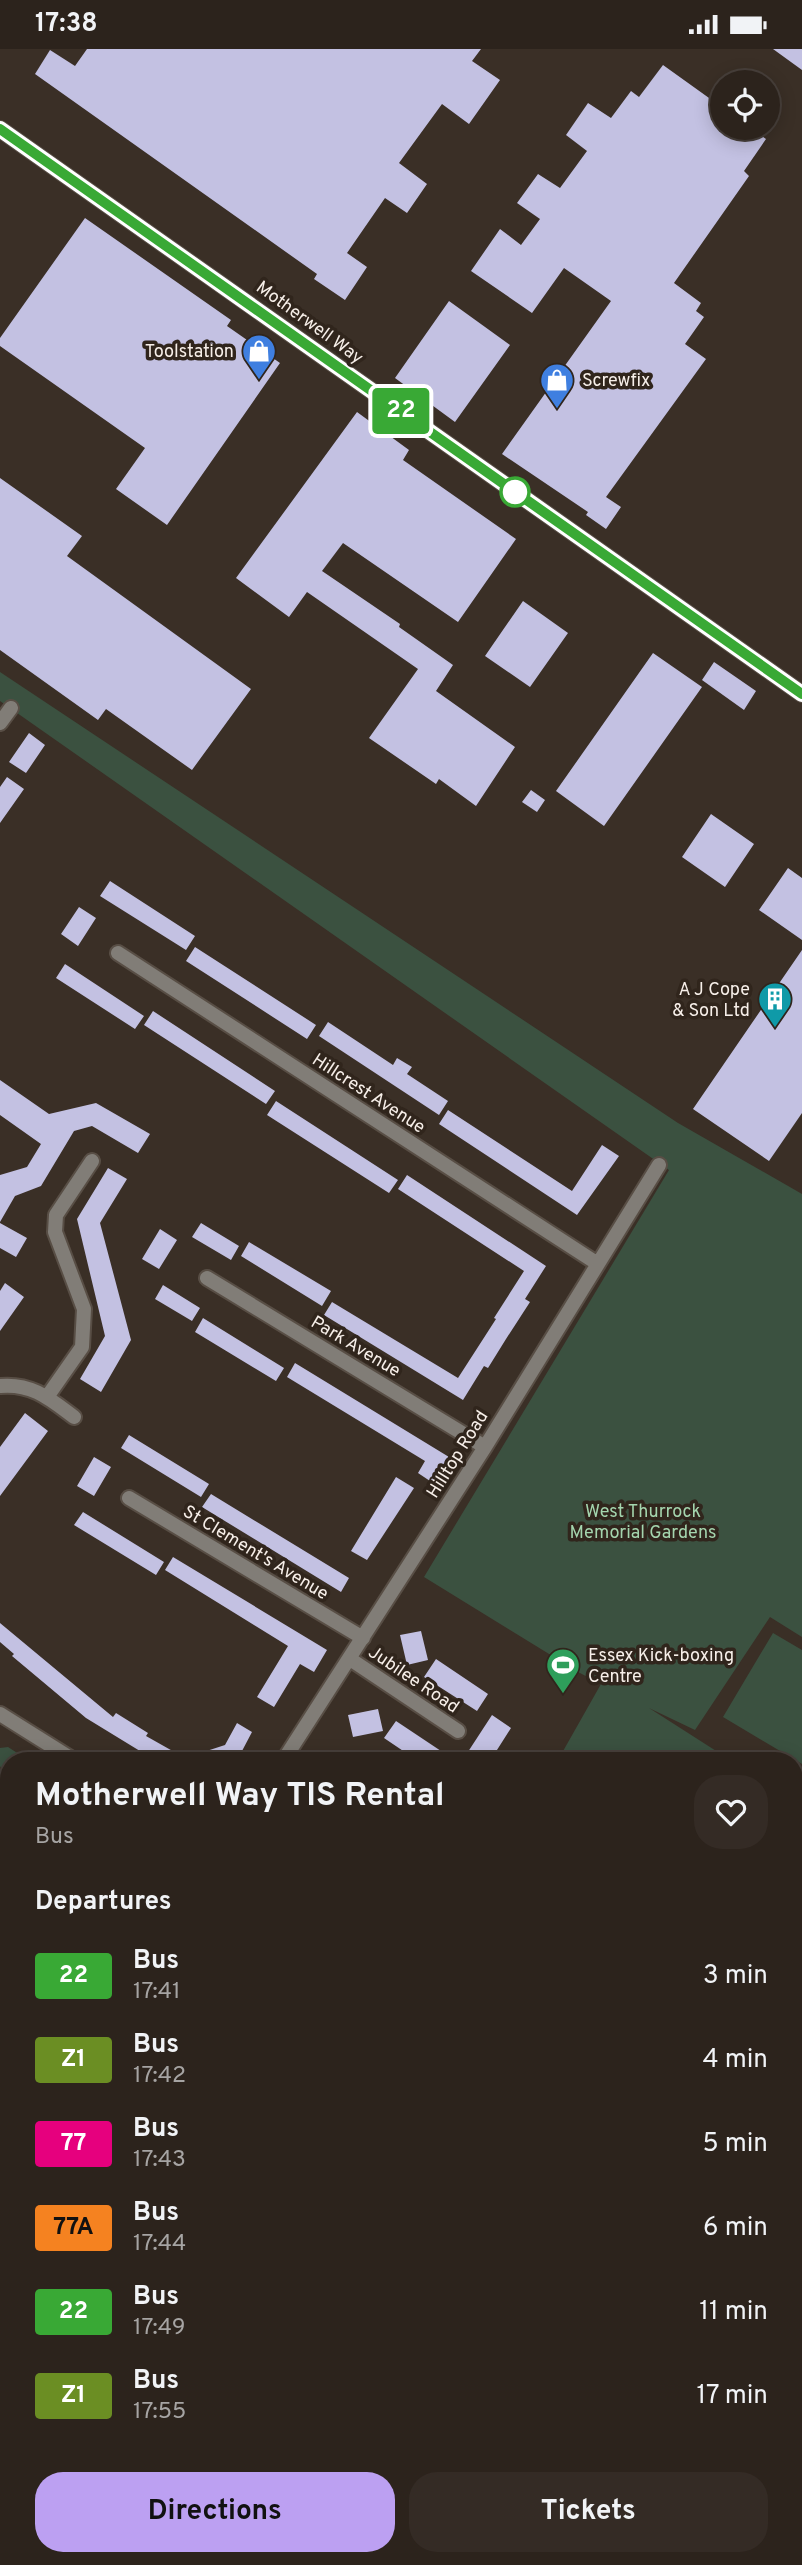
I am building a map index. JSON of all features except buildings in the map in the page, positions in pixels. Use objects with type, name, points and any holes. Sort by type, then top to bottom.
[{"type":"street","name":"Motherwell Way","points":[[0,129],[802,694]]},
{"type":"street","points":[[0,723],[11,708]]},
{"type":"street","name":"Hillcrest Avenue","points":[[118,953],[598,1264]]},
{"type":"street","points":[[47,1397],[82,1347],[84,1309],[55,1232],[56,1215],[92,1161]]},
{"type":"street","name":"Hilltop Road","points":[[289,1752],[485,1447],[659,1165]]},
{"type":"street","name":"Park Avenue","points":[[206,1278],[485,1447]]},
{"type":"street","points":[[0,1387],[22,1385],[33,1388],[74,1417]]},
{"type":"street","name":"St Clement's Avenue","points":[[129,1498],[363,1638]]},
{"type":"street","name":"Jubilee Road","points":[[350,1658],[458,1731]]},
{"type":"street","points":[[0,1714],[61,1752]]},
{"type":"green space","name":"West Thurrock Memorial Gardens","points":[[0,672],[678,1123],[802,1194],[802,1637],[770,1617],[695,1730],[649,1708],[718,1752],[563,1752],[601,1684],[424,1577],[669,1170],[0,701]]},
{"type":"green space","points":[[773,1633],[802,1650],[802,1752],[782,1752],[723,1717]]},
{"type":"green space","points":[[8,1747],[16,1752],[0,1752],[0,1748]]},
{"type":"bus line","name":"22","points":[[0,129],[802,694]]},
{"type":"place","name":"Toolstation","points":[[259,381]]},
{"type":"place","name":"Screwfix","points":[[557,410]]},
{"type":"place","name":"A J Cope & Son Ltd","points":[[775,1029]]},
{"type":"place","name":"Essex Kick-boxing Centre","points":[[563,1695]]}]
